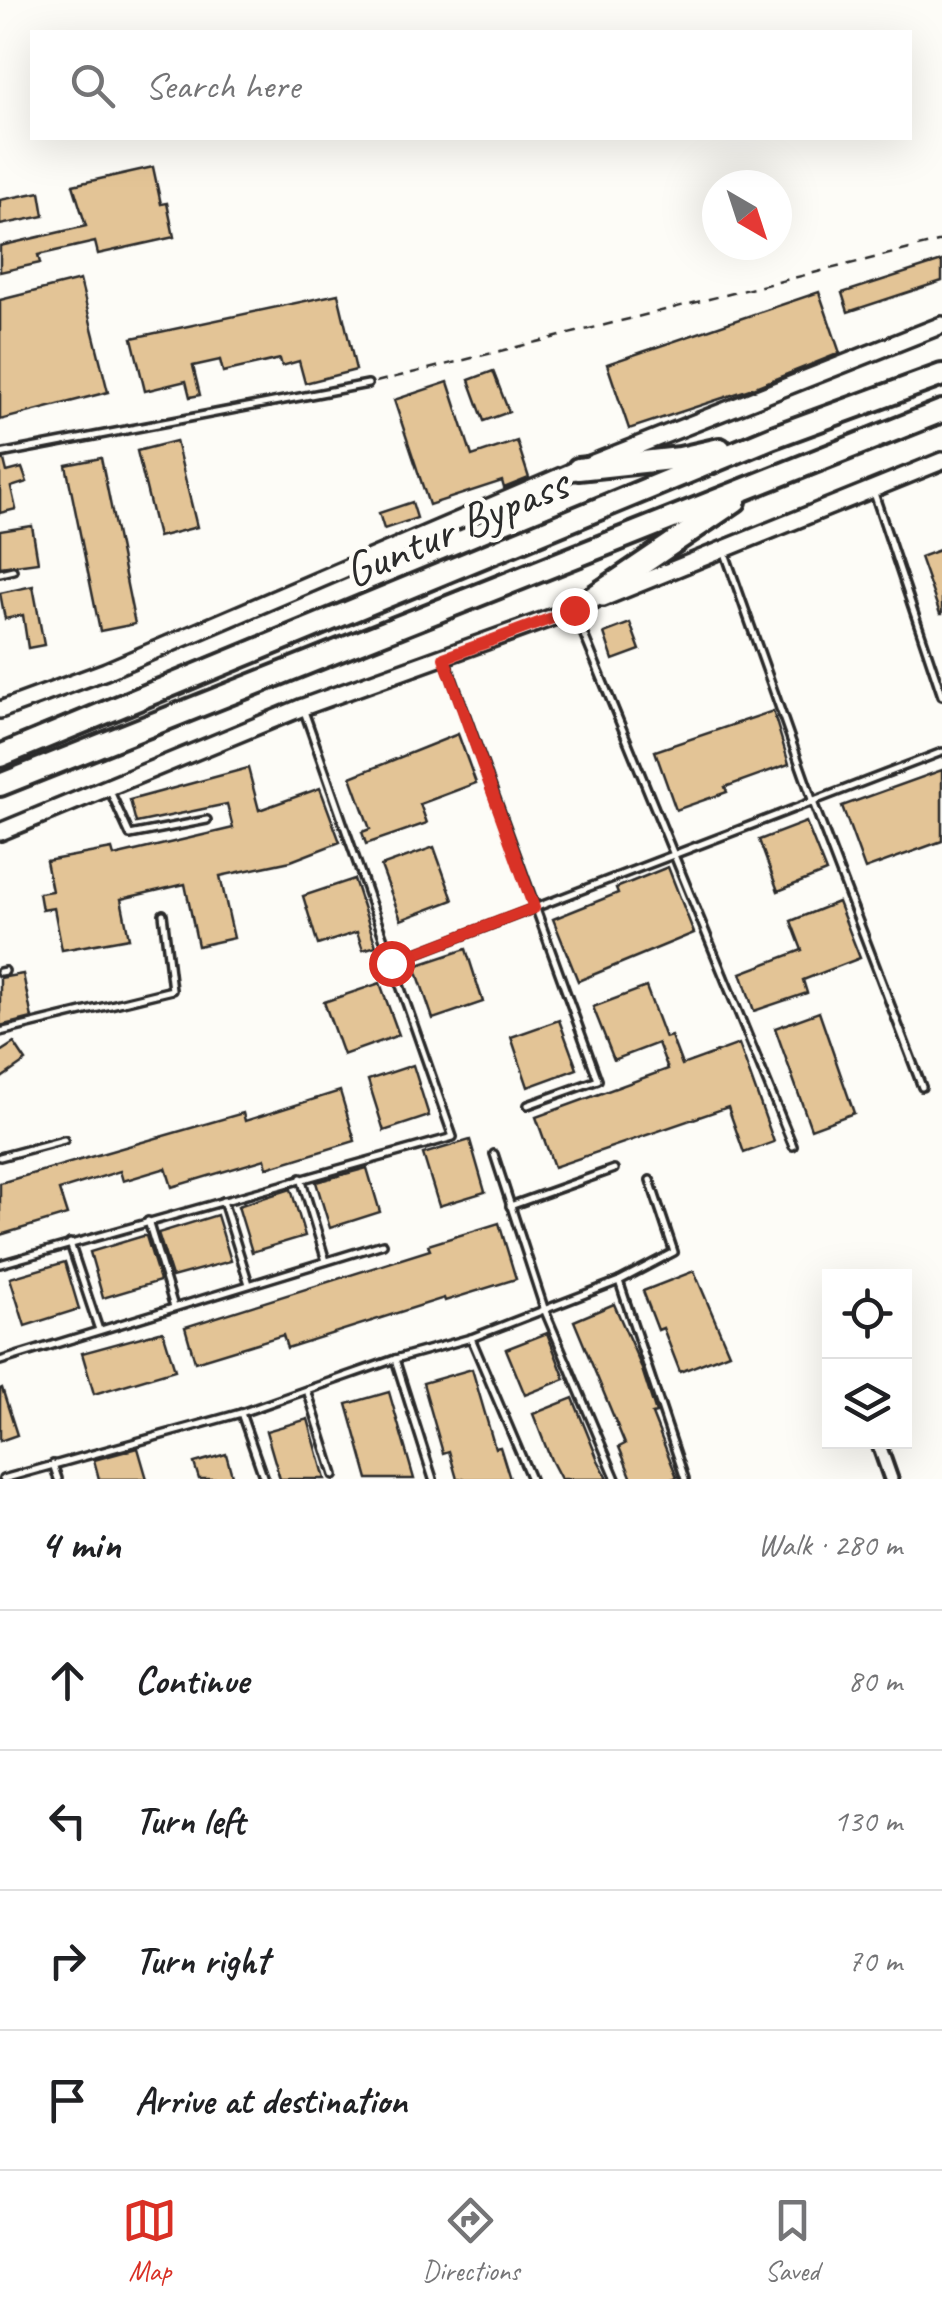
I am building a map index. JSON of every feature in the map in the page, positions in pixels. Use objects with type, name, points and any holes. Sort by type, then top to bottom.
[{"type":"highway","name":"Guntur Bypass","points":[[0,756],[772,437],[942,374]]},
{"type":"highway","name":"Guntur Bypass","points":[[0,785],[942,412]]},
{"type":"highway","points":[[578,469],[680,458],[772,437]]},
{"type":"highway","points":[[574,610],[770,478]]},
{"type":"street","points":[[0,710],[124,664],[578,469],[942,324]]},
{"type":"street","points":[[0,832],[303,707],[574,610],[942,461]]},
{"type":"street","points":[[880,1449],[891,1479]]},
{"type":"lane","points":[[0,454],[368,384]]},
{"type":"lane","points":[[873,490],[942,696]]},
{"type":"lane","points":[[724,550],[813,802],[922,1086]]},
{"type":"lane","points":[[0,573],[13,570]]},
{"type":"lane","points":[[574,610],[792,1146]]},
{"type":"lane","points":[[444,658],[598,1080],[528,1105]]},
{"type":"lane","points":[[0,1264],[453,1137],[303,707]]},
{"type":"lane","points":[[391,963],[942,752]]},
{"type":"lane","points":[[108,786],[130,835],[207,820]]},
{"type":"lane","points":[[0,1032],[172,990],[164,914]]},
{"type":"lane","points":[[0,1157],[64,1140]]},
{"type":"lane","points":[[494,1154],[545,1311],[616,1479]]},
{"type":"lane","points":[[510,1206],[614,1169]]},
{"type":"lane","points":[[301,1178],[326,1261]]},
{"type":"lane","points":[[3,1479],[241,1413],[395,1359],[471,1338],[619,1281],[674,1252],[650,1180]]},
{"type":"lane","points":[[223,1200],[249,1284]]},
{"type":"lane","points":[[148,1221],[174,1307]]},
{"type":"lane","points":[[70,1242],[99,1330]]},
{"type":"lane","points":[[0,1361],[383,1244]]},
{"type":"lane","points":[[619,1281],[685,1479]]},
{"type":"lane","points":[[471,1338],[532,1479]]},
{"type":"lane","points":[[395,1359],[433,1479]]},
{"type":"lane","points":[[308,1390],[334,1475]]},
{"type":"lane","points":[[241,1413],[264,1479]]},
{"type":"lane","points":[[54,1464],[58,1479]]},
{"type":"path","points":[[368,384],[942,241]]},
{"type":"building","points":[[153,167],[161,204],[167,203],[174,237],[98,254],[95,242],[38,255],[40,263],[0,272],[0,246],[86,226],[73,185]]},
{"type":"building","points":[[40,192],[44,216],[0,225],[0,200]]},
{"type":"building","points":[[942,261],[942,281],[848,312],[842,293]]},
{"type":"building","points":[[80,280],[108,392],[0,420],[0,300]]},
{"type":"building","points":[[819,292],[840,353],[750,389],[629,429],[607,364]]},
{"type":"building","points":[[338,294],[356,370],[305,383],[299,361],[282,366],[280,359],[223,372],[220,360],[193,366],[200,395],[190,397],[186,381],[145,391],[132,338]]},
{"type":"building","points":[[493,371],[509,412],[484,421],[469,380]]},
{"type":"building","points":[[448,382],[472,456],[517,441],[529,478],[504,488],[502,481],[429,505],[394,400]]},
{"type":"building","points":[[176,441],[197,527],[158,537],[137,451]]},
{"type":"building","points":[[101,458],[135,624],[100,631],[66,465]]},
{"type":"building","points":[[0,460],[4,460],[7,472],[22,468],[27,482],[11,487],[16,509],[0,513]]},
{"type":"building","points":[[412,502],[417,518],[384,529],[379,513]]},
{"type":"building","points":[[32,526],[38,562],[0,567],[0,531]]},
{"type":"building","points":[[942,549],[942,614],[940,614],[920,557]]},
{"type":"building","points":[[33,586],[44,645],[28,648],[23,615],[5,619],[0,593]]},
{"type":"building","points":[[630,623],[640,650],[613,660],[604,633]]},
{"type":"building","points":[[773,711],[789,764],[676,810],[655,751]]},
{"type":"building","points":[[458,734],[476,783],[420,804],[427,823],[366,844],[362,832],[370,829],[351,777]]},
{"type":"building","points":[[248,768],[259,810],[320,788],[340,842],[291,861],[220,876],[234,938],[198,946],[185,884],[121,899],[129,938],[62,950],[54,908],[42,910],[39,893],[52,891],[46,861],[112,849],[114,856],[233,828],[227,804],[136,823],[130,800]]},
{"type":"building","points":[[942,770],[942,841],[865,869],[842,806]]},
{"type":"building","points":[[806,822],[826,872],[778,891],[759,840]]},
{"type":"building","points":[[434,847],[453,900],[401,920],[381,866]]},
{"type":"building","points":[[668,867],[694,933],[578,981],[553,919],[618,893],[616,888]]},
{"type":"building","points":[[354,879],[376,946],[363,950],[357,932],[318,945],[303,896]]},
{"type":"building","points":[[838,902],[860,958],[803,980],[807,993],[754,1011],[741,973],[802,950],[791,921]]},
{"type":"building","points":[[466,949],[483,1002],[433,1019],[415,966]]},
{"type":"building","points":[[23,974],[32,1018],[0,1026],[0,978]]},
{"type":"building","points":[[380,983],[399,1035],[343,1055],[324,1002]]},
{"type":"building","points":[[646,987],[665,1038],[671,1036],[682,1065],[739,1044],[774,1142],[744,1153],[728,1107],[554,1167],[536,1117],[668,1069],[658,1043],[614,1060],[593,1007]]},
{"type":"building","points":[[819,1012],[854,1113],[811,1129],[775,1028]]},
{"type":"building","points":[[559,1020],[577,1069],[528,1087],[511,1037]]},
{"type":"building","points":[[14,1043],[26,1061],[0,1079],[0,1052]]},
{"type":"building","points":[[413,1065],[429,1116],[384,1131],[368,1080]]},
{"type":"building","points":[[340,1091],[355,1141],[267,1168],[265,1159],[172,1187],[166,1168],[123,1181],[120,1171],[59,1190],[67,1215],[0,1235],[0,1183],[243,1113],[245,1121]]},
{"type":"building","points":[[470,1140],[485,1192],[439,1206],[423,1154]]},
{"type":"building","points":[[367,1168],[380,1212],[330,1228],[316,1182]]},
{"type":"building","points":[[291,1189],[305,1236],[252,1252],[238,1206]]},
{"type":"building","points":[[217,1215],[231,1261],[172,1277],[158,1233]]},
{"type":"building","points":[[499,1223],[516,1279],[287,1348],[283,1335],[195,1362],[185,1327],[430,1250],[428,1245]]},
{"type":"building","points":[[143,1236],[160,1281],[103,1298],[90,1252]]},
{"type":"building","points":[[65,1262],[79,1309],[25,1326],[10,1278]]},
{"type":"building","points":[[694,1271],[729,1353],[680,1372],[643,1291]]},
{"type":"building","points":[[614,1304],[641,1366],[656,1413],[652,1414],[677,1477],[672,1479],[632,1479],[619,1447],[625,1444],[574,1321]]},
{"type":"building","points":[[163,1331],[175,1370],[94,1394],[82,1353]]},
{"type":"building","points":[[547,1333],[565,1379],[525,1395],[506,1349]]},
{"type":"building","points":[[472,1369],[495,1448],[500,1447],[510,1479],[457,1479],[449,1451],[443,1453],[423,1383]]},
{"type":"building","points":[[0,1389],[17,1435],[0,1441]]},
{"type":"building","points":[[389,1392],[414,1479],[368,1479],[347,1404]]},
{"type":"building","points":[[573,1398],[608,1479],[561,1479],[551,1460],[533,1414]]},
{"type":"building","points":[[308,1419],[325,1479],[280,1479],[266,1431]]},
{"type":"building","points":[[138,1448],[147,1479],[99,1479],[94,1460]]},
{"type":"building","points":[[226,1454],[233,1479],[199,1479],[194,1463]]},
{"type":"route","points":[[391,963],[534,908],[444,658],[574,610]]}]
